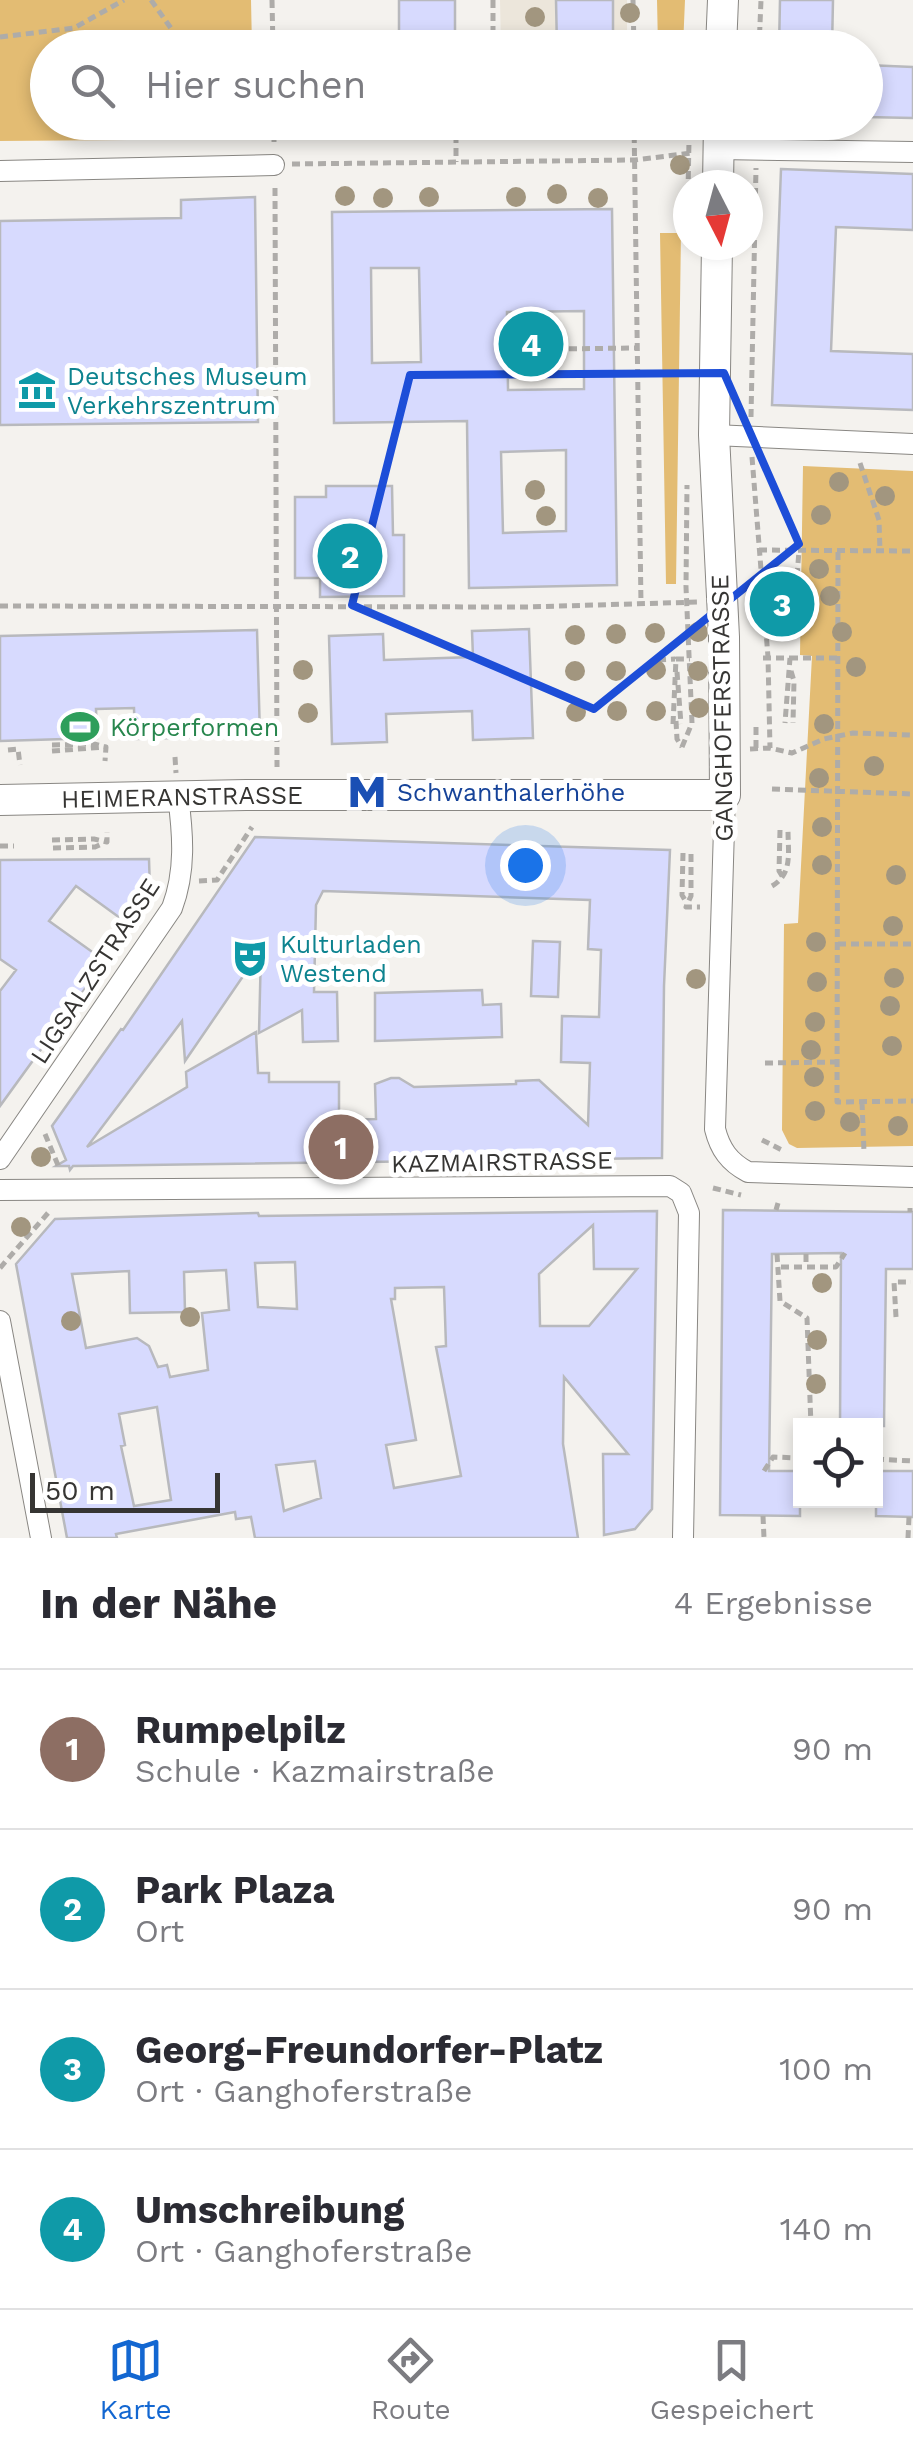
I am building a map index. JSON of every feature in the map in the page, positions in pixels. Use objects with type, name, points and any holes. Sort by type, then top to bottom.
[{"type":"street","points":[[722,30],[723,0]]},
{"type":"street","points":[[718,170],[719,140]]},
{"type":"street","points":[[732,140],[757,148],[913,152]]},
{"type":"street","points":[[0,171],[274,164]]},
{"type":"street","name":"GANGHOFERSTRASSE","points":[[717,260],[714,435],[724,637],[726,795],[715,1128],[719,1142],[736,1166],[748,1172],[913,1177]]},
{"type":"street","points":[[714,435],[913,444]]},
{"type":"street","name":"HEIMERANSTRASSE","points":[[0,800],[277,795],[726,795]]},
{"type":"street","name":"LIGSALZSTRASSE","points":[[0,1159],[172,908],[182,882],[178,796]]},
{"type":"street","name":"KAZMAIRSTRASSE","points":[[0,1190],[670,1186],[681,1193],[689,1213],[682,1538]]},
{"type":"street","points":[[0,1321],[40,1538]]},
{"type":"path","points":[[58,30],[74,28],[124,0]]},
{"type":"path","points":[[151,0],[172,30]]},
{"type":"path","points":[[272,0],[272,30]]},
{"type":"path","points":[[493,0],[494,30]]},
{"type":"path","points":[[633,0],[634,30]]},
{"type":"path","points":[[760,30],[761,0]]},
{"type":"path","points":[[0,37],[30,33]]},
{"type":"path","points":[[274,140],[277,795]]},
{"type":"path","points":[[456,140],[456,162]]},
{"type":"path","points":[[634,140],[641,604]]},
{"type":"path","points":[[274,164],[635,160],[705,140]]},
{"type":"path","points":[[751,425],[757,148]]},
{"type":"path","points":[[517,333],[513,344],[525,358],[537,350],[537,346],[524,340],[526,334],[542,334],[547,340],[539,359]]},
{"type":"path","points":[[556,349],[637,348]]},
{"type":"path","name":"GANGHOFERSTRASSE","points":[[752,447],[770,748],[792,753],[836,736]]},
{"type":"path","points":[[859,458],[879,520],[880,552]]},
{"type":"path","points":[[760,550],[913,551]]},
{"type":"path","points":[[797,576],[799,551]]},
{"type":"path","points":[[838,552],[837,1102],[913,1101]]},
{"type":"path","name":"GANGHOFERSTRASSE","points":[[677,722],[677,739],[682,747],[692,724],[688,602]]},
{"type":"path","points":[[0,606],[528,606],[700,602]]},
{"type":"path","points":[[765,658],[838,658]]},
{"type":"path","points":[[790,658],[794,681],[789,722],[786,681],[790,670]]},
{"type":"path","points":[[658,660],[676,663],[690,659]]},
{"type":"path","points":[[676,663],[680,682],[677,722]]},
{"type":"path","points":[[676,663],[672,683],[677,722]]},
{"type":"path","points":[[756,727],[756,749]]},
{"type":"path","points":[[836,736],[913,735]]},
{"type":"path","points":[[94,744],[106,747],[94,750],[52,748],[94,744]]},
{"type":"path","points":[[105,760],[106,747]]},
{"type":"path","points":[[8,750],[18,749],[20,765]]},
{"type":"path","points":[[772,789],[913,794]]},
{"type":"path","points":[[182,882],[217,880],[252,827]]},
{"type":"path","points":[[780,830],[779,872],[784,880]]},
{"type":"path","points":[[772,886],[784,880],[788,871],[788,830]]},
{"type":"path","points":[[107,832],[107,842]]},
{"type":"path","points":[[52,840],[94,838],[107,842]]},
{"type":"path","points":[[53,848],[107,842]]},
{"type":"path","points":[[0,846],[14,846]]},
{"type":"path","points":[[683,854],[686,907],[702,907]]},
{"type":"path","points":[[684,898],[690,896],[691,854]]},
{"type":"path","points":[[838,944],[913,944]]},
{"type":"path","points":[[765,1063],[837,1062]]},
{"type":"path","points":[[862,1102],[864,1152]]},
{"type":"path","points":[[762,1140],[787,1152]]},
{"type":"path","points":[[779,1266],[836,1268],[845,1253]]},
{"type":"path","points":[[776,1254],[780,1301],[807,1318],[811,1418]]},
{"type":"path","points":[[806,1254],[806,1267]]},
{"type":"path","points":[[896,1317],[894,1282],[912,1282],[910,1269]]},
{"type":"path","points":[[771,1296],[780,1296]]},
{"type":"path","points":[[764,1471],[773,1458],[793,1458]]},
{"type":"path","points":[[883,1460],[913,1461]]},
{"type":"path","points":[[764,1516],[764,1538]]},
{"type":"path","points":[[908,1538],[909,1516]]},
{"type":"highlighted area","points":[[724,373],[799,544],[594,709],[352,605],[410,375]]},
{"type":"shaded area","points":[[0,0],[251,0],[252,30],[30,30],[30,140],[127,140],[0,141]]},
{"type":"shaded area","points":[[500,0],[627,0],[627,30],[501,30]]},
{"type":"shaded area","points":[[657,0],[685,0],[684,30],[658,30]]},
{"type":"shaded area","points":[[660,233],[673,233],[673,260],[681,260],[676,584],[666,584]]},
{"type":"shaded area","points":[[803,466],[913,471],[913,1146],[797,1148],[789,1144],[782,1130],[784,924],[798,923],[812,656],[800,655]]},
{"type":"building","points":[[399,0],[455,0],[455,30],[399,30]]},
{"type":"building","points":[[556,0],[613,0],[613,30],[557,30]]},
{"type":"building","points":[[780,0],[833,0],[832,30],[779,30]]},
{"type":"building","points":[[883,66],[913,67],[913,118],[883,117]]},
{"type":"building","points":[[781,169],[913,174],[913,230],[836,227],[831,351],[913,354],[913,410],[772,405]]},
{"type":"building","points":[[255,197],[258,422],[0,425],[0,221],[181,218],[181,200]]},
{"type":"building","points":[[612,209],[617,585],[469,588],[467,421],[334,423],[332,212]],"holes":[[[371,268],[419,268],[421,362],[372,363]],[[584,311],[584,389],[508,390],[507,312]],[[566,450],[566,531],[503,533],[501,452]]]},
{"type":"building","points":[[326,486],[392,486],[393,535],[404,535],[404,596],[320,597],[320,578],[295,578],[295,497],[326,497]]},
{"type":"building","points":[[529,629],[533,738],[473,740],[472,711],[386,714],[387,742],[332,744],[329,636],[383,634],[384,660],[473,657],[472,631]]},
{"type":"building","points":[[257,630],[260,736],[135,739],[134,708],[96,709],[97,738],[0,741],[0,636]]},
{"type":"building","points":[[255,837],[670,850],[662,1158],[73,1166],[70,1170],[69,1166],[56,1166],[66,1160],[52,1126]],"holes":[[[323,891],[590,900],[588,949],[601,950],[599,1017],[562,1016],[561,1062],[590,1063],[588,1125],[539,1080],[414,1087],[391,1078],[375,1084],[376,1119],[339,1120],[339,1082],[269,1082],[269,1073],[258,1073],[256,1032],[186,1072],[187,1087],[87,1147],[182,1021],[185,1061],[261,950],[259,1033],[302,1010],[303,1042],[338,1041],[337,992],[314,992],[316,905]]]},
{"type":"building","points":[[149,859],[150,891],[127,923],[76,886],[49,921],[105,961],[0,1106],[0,991],[16,970],[0,959],[0,860]]},
{"type":"building","points":[[533,941],[560,942],[558,997],[531,996]]},
{"type":"building","points":[[482,990],[483,1005],[501,1004],[502,1037],[375,1041],[375,993]]},
{"type":"building","points":[[723,1210],[913,1212],[913,1269],[886,1269],[884,1426],[883,1418],[840,1418],[841,1253],[772,1254],[769,1471],[793,1471],[793,1508],[800,1508],[800,1516],[720,1515]]},
{"type":"building","points":[[657,1211],[652,1509],[635,1529],[604,1535],[603,1454],[628,1454],[564,1377],[563,1444],[578,1538],[255,1538],[251,1517],[236,1519],[235,1512],[116,1534],[117,1538],[67,1538],[16,1264],[55,1219],[258,1213],[259,1216]],"holes":[[[593,1225],[594,1269],[637,1269],[589,1326],[540,1326],[539,1274]],[[295,1262],[297,1309],[258,1307],[255,1263]],[[226,1270],[229,1310],[202,1313],[208,1370],[170,1377],[167,1365],[158,1367],[149,1346],[137,1338],[86,1348],[72,1274],[129,1271],[130,1313],[185,1312],[184,1272]],[[444,1287],[446,1346],[436,1347],[461,1476],[394,1488],[386,1445],[416,1440],[391,1299],[395,1299],[395,1288]],[[157,1407],[171,1500],[134,1506],[121,1446],[125,1445],[119,1414]],[[315,1461],[321,1498],[284,1511],[276,1465]]]},
{"type":"building","points":[[883,1471],[913,1471],[913,1517],[876,1516],[876,1508],[883,1508]]},
{"type":"place","name":"Umschreibung","points":[[531,344]]},
{"type":"place","name":"Deutsches Museum Verkehrszentrum","points":[[37,390]]},
{"type":"place","name":"Park Plaza","points":[[350,556]]},
{"type":"place","name":"Georg-Freundorfer-Platz","points":[[782,604]]},
{"type":"place","name":"Körperformen","points":[[80,727]]},
{"type":"place","name":"Schwanthalerhöhe","points":[[367,792]]},
{"type":"place","name":"Kulturladen Westend","points":[[250,958]]},
{"type":"place","name":"Rumpelpilz","points":[[341,1147]]}]
